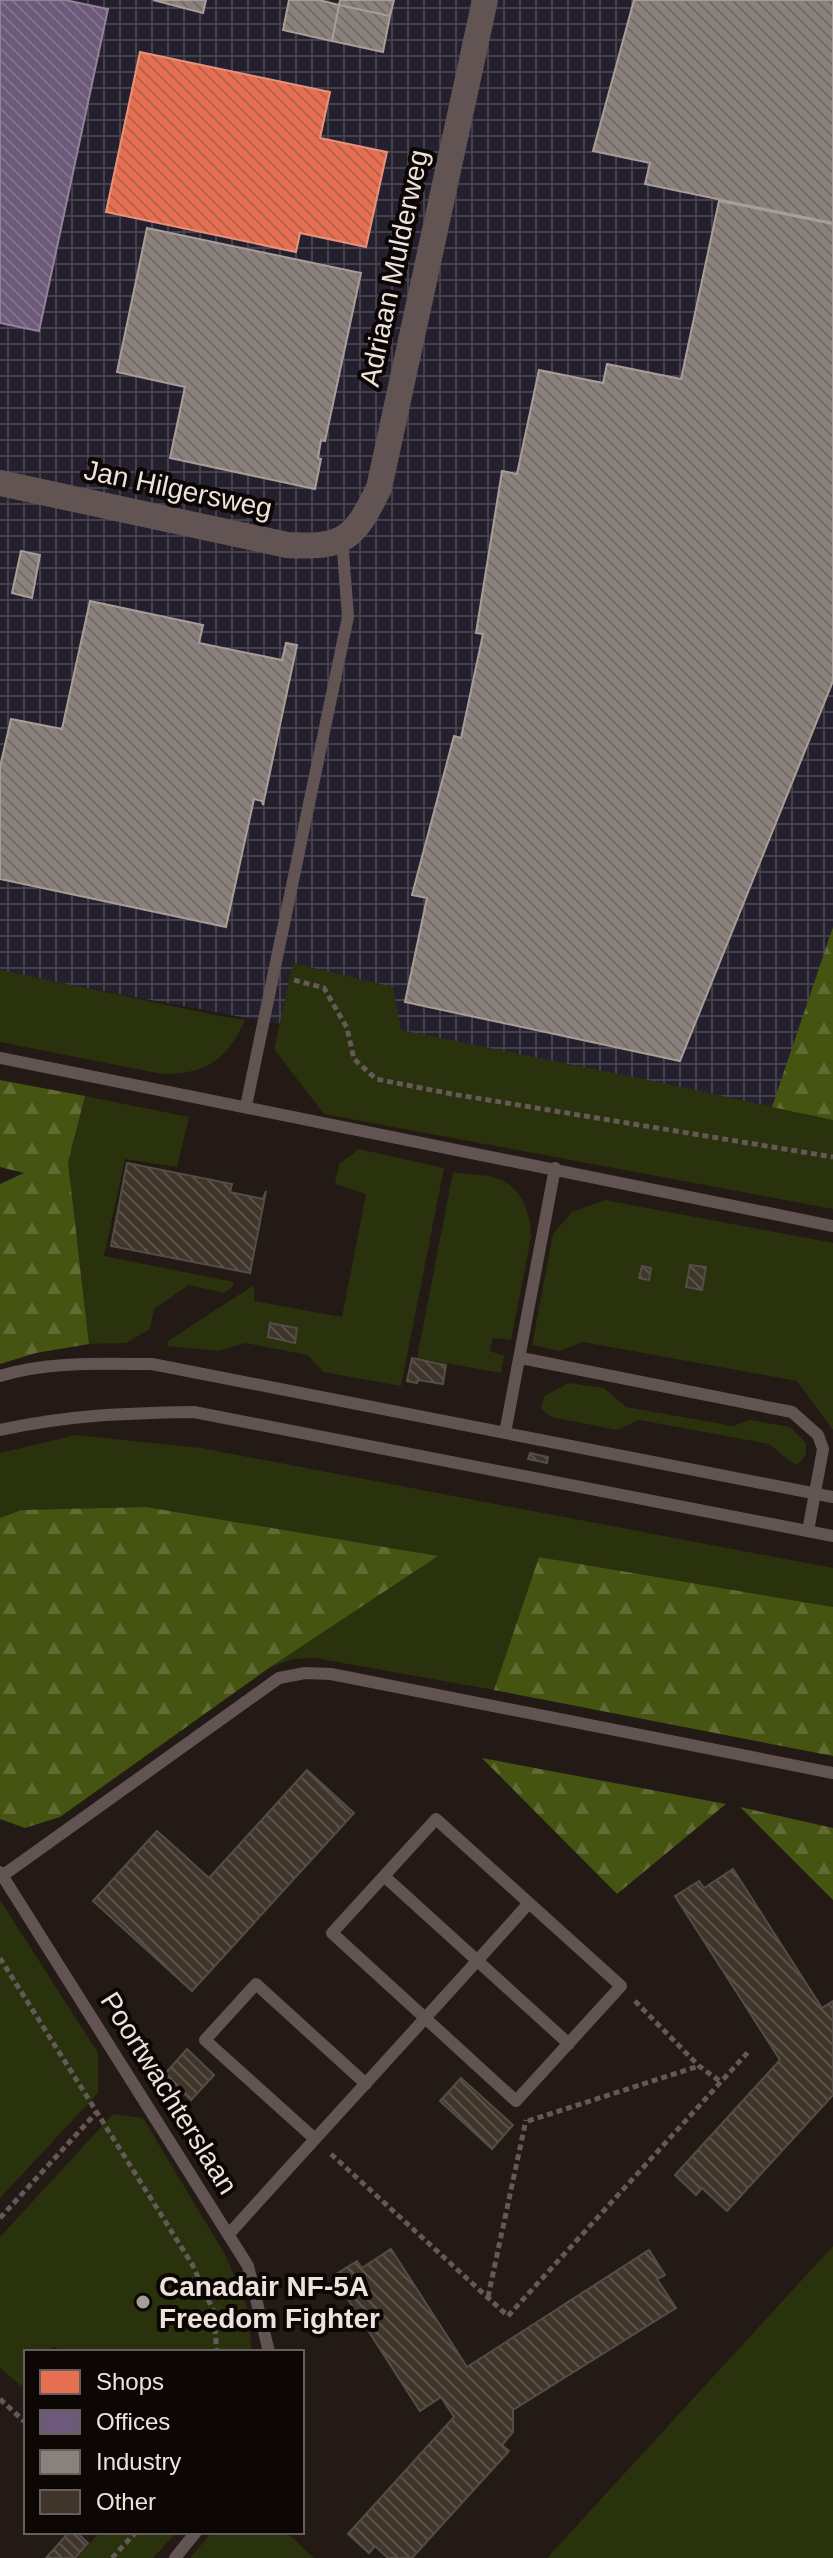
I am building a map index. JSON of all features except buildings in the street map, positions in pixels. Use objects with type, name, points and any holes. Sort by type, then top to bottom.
[{"type":"street","name":"Adriaan Mulderweg","points":[[342,539],[357,527],[379,488],[485,0]]},
{"type":"street","name":"Jan Hilgersweg","points":[[0,483],[287,545],[317,546],[342,539]]},
{"type":"lane","points":[[246,1106],[348,617],[342,539]]},
{"type":"lane","points":[[0,1058],[833,1226]]},
{"type":"lane","points":[[505,1433],[555,1168]]},
{"type":"lane","points":[[521,1358],[792,1412],[818,1435],[823,1449],[808,1531]]},
{"type":"lane","points":[[0,1376],[77,1364],[152,1364],[833,1497]]},
{"type":"lane","points":[[0,1430],[40,1421],[99,1414],[194,1412],[833,1536]]},
{"type":"lane","points":[[1,1874],[279,1678],[305,1673],[331,1674],[833,1773]]},
{"type":"lane","points":[[436,1819],[621,1986],[516,2101],[332,1933],[384,1876],[436,1819]]},
{"type":"lane","name":"Poortwachterslaan","points":[[1,1874],[248,2266],[269,2350]]},
{"type":"lane","points":[[384,1876],[569,2044]]},
{"type":"lane","points":[[229,2234],[529,1903]]},
{"type":"lane","points":[[315,2139],[205,2040],[256,1984],[366,2084]]},
{"type":"lane","points":[[175,2558],[194,2534]]},
{"type":"path","points":[[274,974],[324,988],[347,1028],[354,1059],[376,1079],[833,1157]]},
{"type":"path","points":[[0,1958],[192,2264],[213,2310],[217,2350]]},
{"type":"path","points":[[621,1986],[699,2066],[721,2082]]},
{"type":"path","points":[[315,2139],[508,2316],[749,2051]]},
{"type":"path","points":[[527,2121],[699,2066]]},
{"type":"path","points":[[488,2298],[527,2121],[516,2101]]},
{"type":"path","points":[[0,2218],[96,2113]]},
{"type":"path","points":[[0,2399],[24,2421]]},
{"type":"path","points":[[112,2558],[134,2534]]},
{"type":"shaded area","points":[[0,0],[833,0],[833,1016],[796,1120],[0,972]]},
{"type":"green space","points":[[833,927],[833,1120],[772,1107]]},
{"type":"green space","points":[[293,963],[393,987],[401,1030],[833,1120],[833,1209],[324,1114],[274,1049]]},
{"type":"green space","points":[[0,970],[245,1020],[223,1055],[203,1067],[178,1073],[162,1074],[0,1042]]},
{"type":"green space","points":[[0,1080],[85,1096],[68,1162],[89,1344],[36,1353],[0,1364],[0,1184],[24,1173],[0,1167]]},
{"type":"green space","points":[[85,1096],[189,1117],[177,1167],[125,1159],[104,1256],[234,1282],[224,1293],[189,1285],[154,1309],[150,1329],[126,1343],[89,1344],[68,1162]]},
{"type":"green space","points":[[359,1149],[444,1168],[401,1386],[323,1372],[308,1355],[245,1343],[218,1351],[167,1346],[168,1341],[254,1285],[254,1301],[342,1317],[366,1194],[335,1184],[339,1164]]},
{"type":"green space","points":[[453,1172],[504,1181],[521,1198],[529,1221],[531,1237],[511,1340],[493,1338],[490,1351],[504,1356],[501,1373],[417,1358]]},
{"type":"green space","points":[[605,1200],[833,1243],[833,1430],[797,1381],[583,1342],[560,1351],[532,1345],[553,1234],[572,1212]]},
{"type":"green space","points":[[569,1383],[604,1388],[626,1407],[733,1426],[750,1420],[790,1427],[806,1443],[806,1454],[798,1465],[769,1444],[639,1420],[617,1430],[551,1417],[541,1408],[544,1396]]},
{"type":"green space","points":[[76,1435],[201,1448],[833,1568],[833,1607],[539,1557],[494,1690],[315,1658],[292,1659],[269,1668],[437,1556],[146,1507],[21,1510],[0,1518],[0,1453]]},
{"type":"green space","points":[[146,1507],[438,1556],[269,1668],[60,1817],[25,1828],[0,1819],[0,1518],[21,1510]]},
{"type":"green space","points":[[539,1557],[833,1607],[833,1756],[494,1690]]},
{"type":"green space","points":[[482,1758],[726,1804],[617,1894]]},
{"type":"green space","points":[[740,1807],[833,1828],[833,1900]]},
{"type":"green space","points":[[0,1900],[98,2053],[98,2093],[0,2198]]},
{"type":"green space","points":[[113,2114],[143,2118],[226,2256],[247,2308],[252,2350],[59,2350],[54,2346],[51,2350],[24,2350],[24,2382],[21,2386],[0,2368],[0,2237]]},
{"type":"green space","points":[[833,2246],[833,2558],[547,2558]]},
{"type":"green space","points":[[98,2534],[175,2534],[153,2558],[77,2558]]},
{"type":"green space","points":[[210,2534],[288,2534],[314,2558],[190,2558]]},
{"type":"place","name":"Canadair NF-5A Freedom Fighter","points":[[143,2302]]}]
